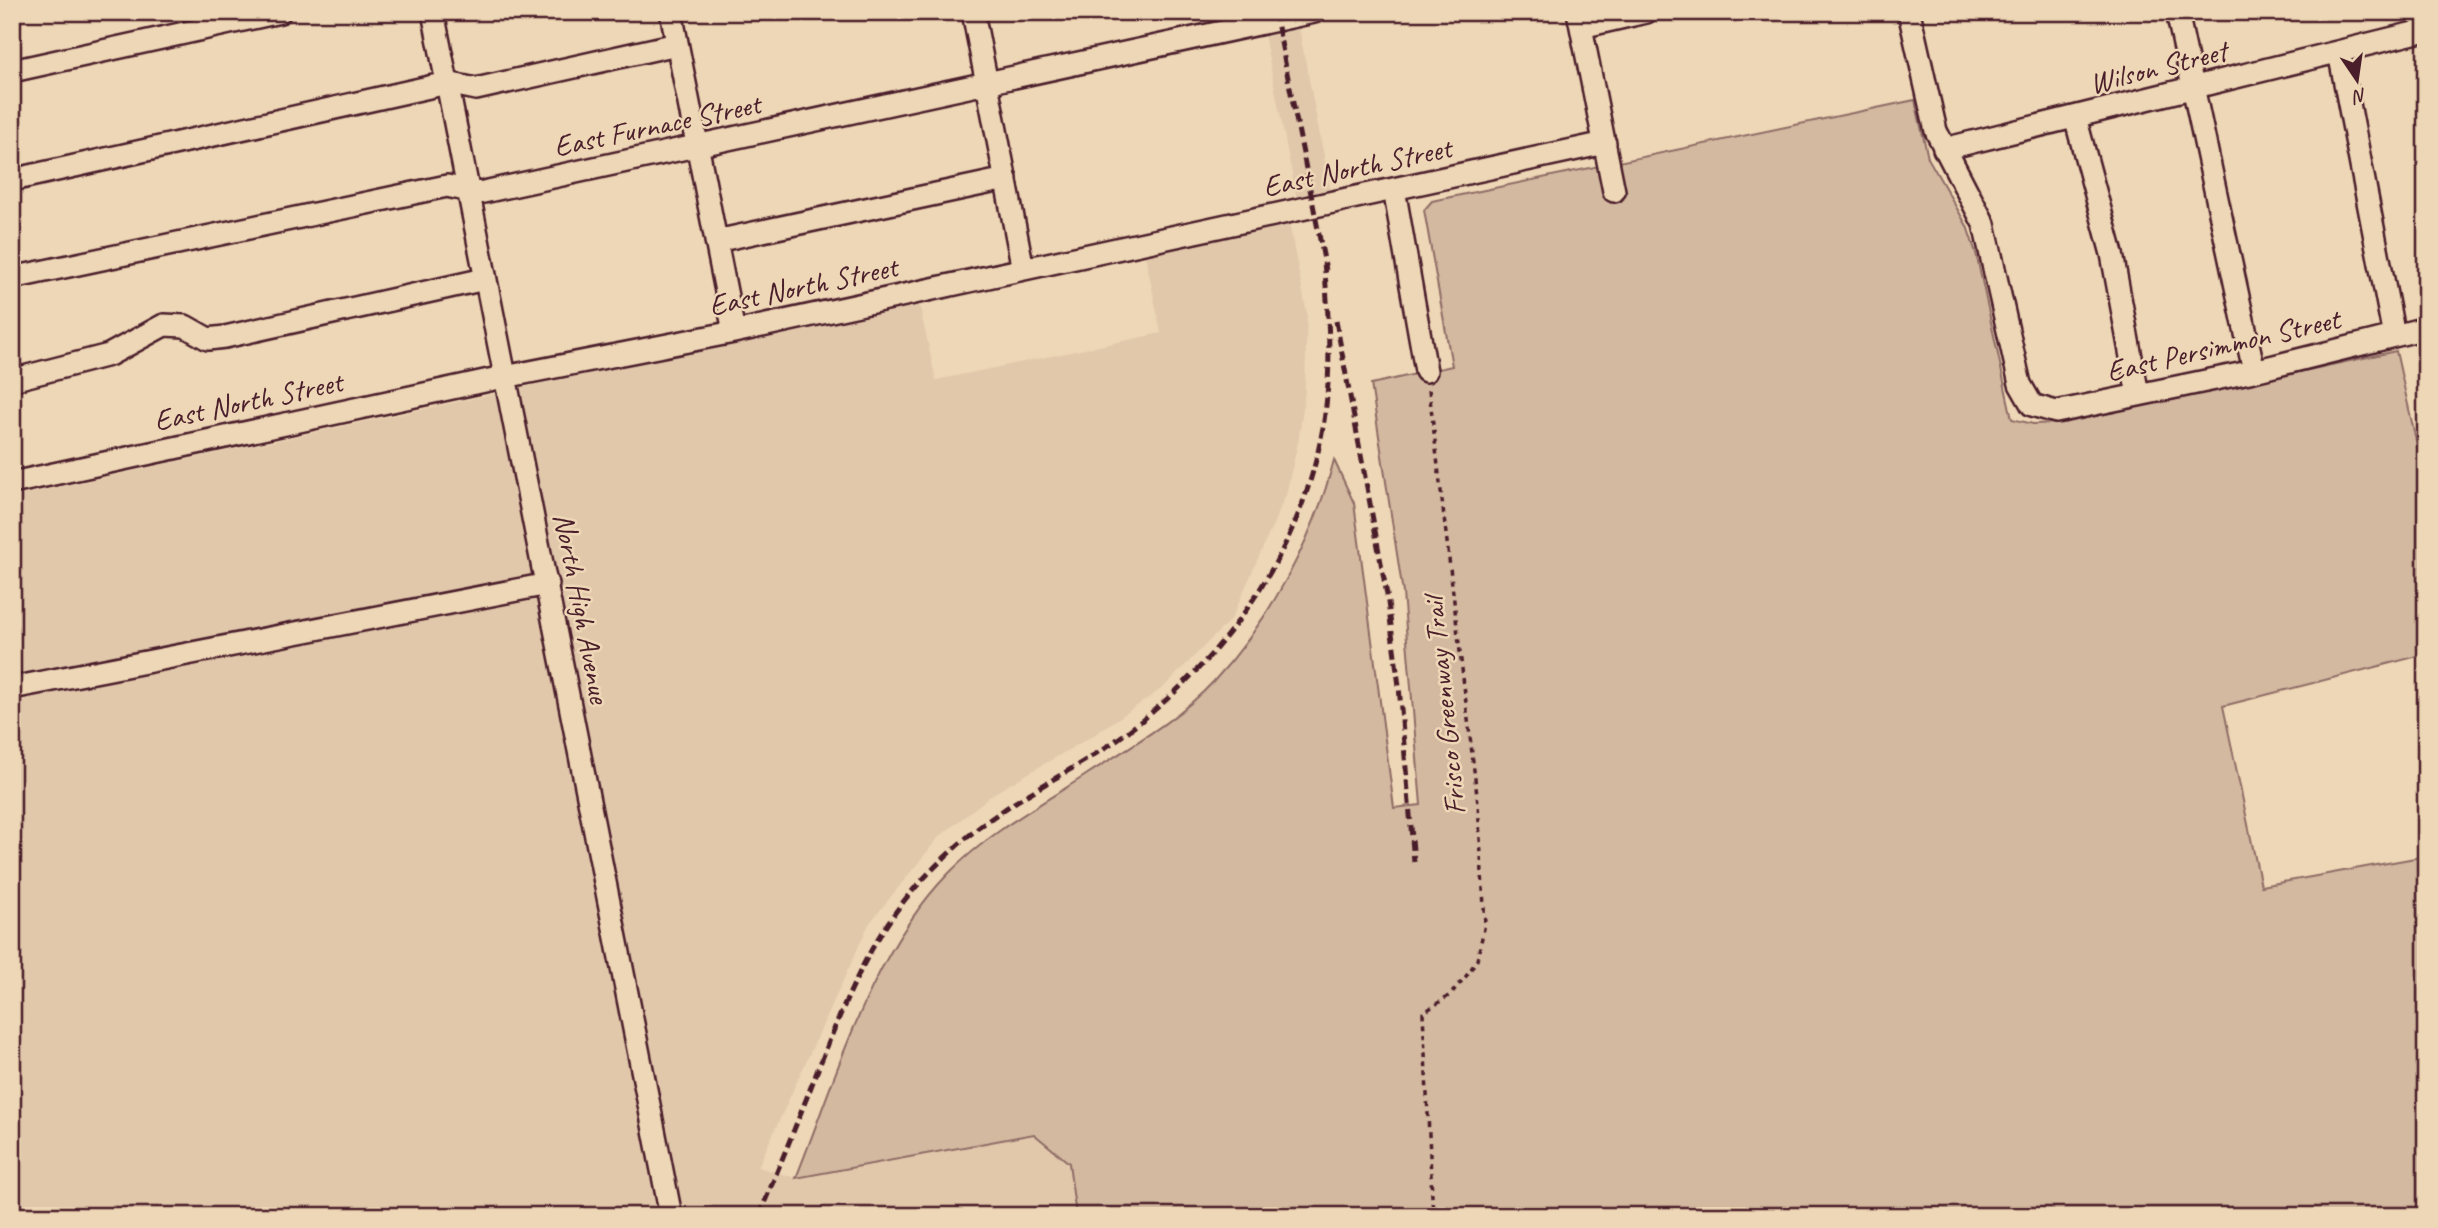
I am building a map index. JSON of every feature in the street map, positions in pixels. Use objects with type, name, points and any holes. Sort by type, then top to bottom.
[{"type":"street","points":[[12,71],[280,12]]},
{"type":"street","name":"North High Avenue","points":[[433,12],[671,1216]]},
{"type":"street","points":[[671,12],[734,332]]},
{"type":"street","points":[[973,12],[1023,269]]},
{"type":"street","name":"East Furnace Street","points":[[12,278],[447,186],[479,193],[1314,12]]},
{"type":"street","points":[[1614,191],[1580,19],[1646,12]]},
{"type":"street","points":[[1909,12],[1930,106],[1944,149]]},
{"type":"street","points":[[2177,12],[2254,371]]},
{"type":"street","name":"Wilson Street","points":[[1944,149],[2193,90],[2426,30]]},
{"type":"street","points":[[12,180],[447,83],[476,89],[677,44]]},
{"type":"street","points":[[2339,52],[2394,336]]},
{"type":"street","points":[[2075,117],[2112,254],[2138,395]]},
{"type":"street","name":"East North Street","points":[[12,483],[504,377],[734,332],[1605,143]]},
{"type":"street","name":"East Persimmon Street","points":[[1944,149],[1984,224],[2020,384],[2032,405],[2056,412],[2254,371],[2426,328]]},
{"type":"street","points":[[716,241],[1006,179]]},
{"type":"street","points":[[1394,189],[1426,371]]},
{"type":"street","points":[[12,380],[109,355],[164,326],[185,326],[208,338],[225,337],[485,279]]},
{"type":"street","points":[[12,688],[548,584]]},
{"type":"path","name":"Frisco Greenway Trail","points":[[1426,371],[1478,804],[1485,923],[1477,960],[1467,975],[1451,995],[1423,1013],[1433,1216]]},
{"type":"shaded area","points":[[1299,28],[1331,192],[1297,199],[1264,35]]},
{"type":"shaded area","points":[[1915,100],[1928,158],[1967,226],[1976,253],[2012,419],[2033,424],[2063,423],[2396,351],[2421,463],[2426,463],[2426,654],[2223,706],[2261,886],[2426,856],[2426,1216],[1076,1216],[1069,1163],[1034,1134],[796,1178],[858,1017],[898,940],[921,905],[949,873],[980,845],[1153,732],[1185,708],[1214,681],[1253,632],[1287,578],[1314,520],[1334,460],[1354,503],[1394,808],[1421,805],[1403,593],[1371,384],[1452,366],[1424,210],[1432,201]]},
{"type":"shaded area","points":[[1289,223],[1307,313],[1305,391],[1299,438],[1286,495],[1232,618],[1163,688],[1094,735],[993,794],[939,837],[869,924],[758,1167],[796,1178],[1034,1134],[1069,1163],[1076,1216],[12,1216],[12,497],[919,303],[936,380],[1161,333],[1145,254]]},
{"type":"railway","points":[[1275,12],[1326,270]]},
{"type":"railway","points":[[759,1216],[858,974],[898,909],[934,868],[978,828],[1015,802],[1112,743],[1153,711],[1192,675],[1227,636],[1257,593],[1283,548],[1304,499],[1319,449],[1329,362],[1324,262]]},
{"type":"railway","points":[[1336,321],[1387,595],[1399,686],[1414,862]]}]
